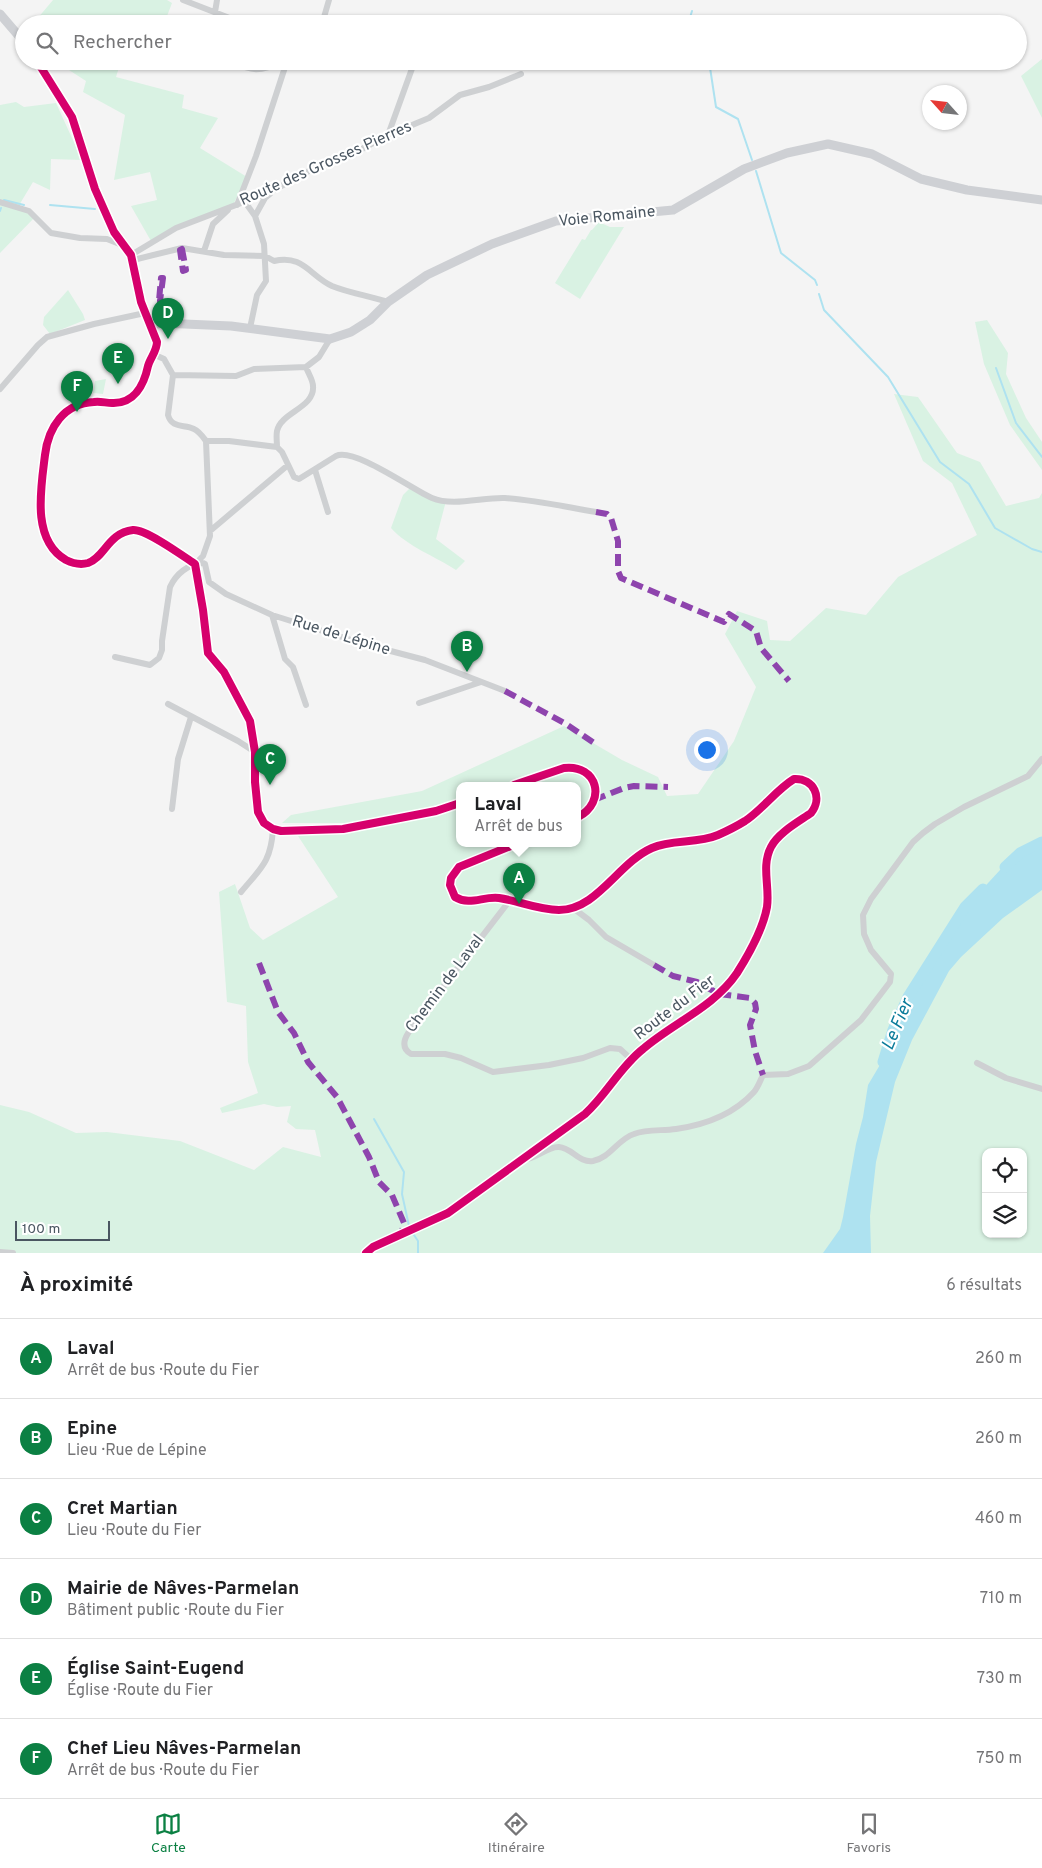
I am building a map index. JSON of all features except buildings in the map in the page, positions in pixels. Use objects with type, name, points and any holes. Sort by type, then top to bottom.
[{"type":"main road","points":[[0,14],[15,32]]},
{"type":"main road","points":[[43,70],[72,117],[95,189],[114,232],[129,254],[145,313],[157,342],[145,381],[134,396],[121,403],[100,401],[79,404],[66,412],[54,424],[47,441],[44,457],[41,506],[46,538],[60,556],[79,564],[89,563],[97,557],[113,538],[124,532],[135,530],[154,538],[195,564],[204,610],[208,653],[224,672],[250,721],[255,752],[256,804],[264,823],[272,829],[281,831],[343,829],[436,811],[456,804]]},
{"type":"main road","name":"Voie Romaine","points":[[151,326],[161,323],[231,326],[330,339],[351,332],[370,320],[388,302],[427,275],[492,244],[556,221],[673,210],[744,169],[788,153],[828,144],[872,154],[921,179],[966,190],[1042,200]]},
{"type":"main road","points":[[523,782],[564,768],[573,767],[582,770],[594,781],[596,788],[592,804],[581,815]]},
{"type":"main road","name":"Route du Fier","points":[[366,1253],[373,1247],[448,1213],[592,1108],[631,1059],[643,1048],[713,999],[727,986],[737,972],[764,920],[767,902],[766,864],[772,845],[780,836],[815,808],[816,794],[812,785],[807,781],[794,779],[746,821],[705,840],[652,848],[635,858],[591,899],[566,910],[548,909],[496,898],[473,901],[460,900],[452,892],[451,878],[459,867],[508,847]]},
{"type":"street","points":[[184,0],[222,15]]},
{"type":"street","points":[[215,12],[217,0]]},
{"type":"street","points":[[325,15],[329,0]]},
{"type":"street","points":[[204,251],[213,224],[234,206],[256,156],[284,70]]},
{"type":"street","points":[[388,134],[411,70]]},
{"type":"street","name":"Route des Grosses Pierres","points":[[129,254],[176,228],[272,191],[320,165],[347,157],[388,134],[429,118],[460,95],[489,87],[521,74]]},
{"type":"street","points":[[255,216],[265,198],[272,191]]},
{"type":"street","points":[[0,202],[29,211],[51,233],[80,238],[107,238],[115,241],[129,254],[182,248],[236,256],[265,256],[274,261],[283,259],[302,264],[333,286],[388,302]]},
{"type":"street","points":[[245,202],[255,216],[264,244],[266,281],[257,295],[250,328]]},
{"type":"street","points":[[0,389],[38,345],[47,338],[94,324],[145,313]]},
{"type":"street","points":[[173,375],[236,376],[254,369],[306,367],[319,357],[330,339]]},
{"type":"street","points":[[115,657],[150,665],[159,658],[162,650],[170,587],[178,573],[195,564],[203,556],[210,531],[206,441],[195,429],[175,425],[169,419],[173,375],[164,359],[153,354]]},
{"type":"street","points":[[277,447],[276,432],[282,422],[305,403],[311,394],[313,386],[306,367]]},
{"type":"street","points":[[206,441],[229,441],[277,447],[280,449],[294,477],[299,479],[342,454],[372,464],[433,499],[471,501],[505,498],[596,512]]},
{"type":"street","points":[[210,531],[288,465]]},
{"type":"street","points":[[315,470],[328,512]]},
{"type":"street","name":"Rue de Lépine","points":[[195,564],[200,562],[205,564],[209,582],[226,594],[272,615],[364,644],[425,660],[505,691]]},
{"type":"street","points":[[272,615],[285,659],[293,667],[306,705]]},
{"type":"street","points":[[419,703],[481,682]]},
{"type":"street","points":[[168,704],[255,752]]},
{"type":"street","points":[[172,809],[178,759],[191,717]]},
{"type":"street","points":[[520,1160],[531,1159],[558,1147],[582,1160],[596,1160],[606,1156],[615,1146],[634,1133],[676,1129],[714,1119],[742,1102],[754,1092],[763,1075],[788,1074],[809,1066],[862,1020],[892,978],[891,974],[866,944],[863,915],[871,899],[913,842],[935,824],[964,807],[1028,776],[1042,759]]},
{"type":"street","points":[[241,892],[264,866],[271,848],[272,829]]},
{"type":"street","name":"Chemin de Laval","points":[[510,900],[416,1021],[404,1040],[404,1048],[411,1054],[444,1054],[461,1058],[493,1072],[549,1065],[583,1058],[610,1048],[620,1049],[631,1059]]},
{"type":"street","points":[[573,908],[589,920],[606,937],[654,965]]},
{"type":"street","points":[[977,1063],[1006,1078],[1042,1089]]},
{"type":"street","points":[[0,1252],[13,1253]]},
{"type":"green space","points":[[53,0],[167,0],[172,3],[167,15],[40,15]]},
{"type":"green space","points":[[1042,59],[1042,118],[1021,76]]},
{"type":"green space","points":[[69,70],[118,70],[116,77],[184,95],[182,108],[218,118],[200,148],[247,177],[234,203],[151,241],[131,206],[157,200],[150,172],[114,180],[125,115],[83,92],[86,81]]},
{"type":"green space","points":[[16,102],[24,107],[56,103],[82,160],[51,159],[50,190],[33,182],[18,207],[35,217],[0,253],[0,105]]},
{"type":"green space","points":[[599,222],[610,227],[624,227],[580,299],[555,283],[582,239],[585,240]]},
{"type":"green space","points":[[68,290],[85,320],[50,334],[43,325],[44,317]]},
{"type":"green space","points":[[987,320],[1008,353],[1006,374],[1026,418],[1042,442],[1042,470],[1010,425],[984,364],[975,322]]},
{"type":"green space","points":[[106,379],[103,394],[93,393],[95,381]]},
{"type":"green space","points":[[894,394],[918,397],[957,453],[980,462],[1006,506],[1039,498],[1042,493],[1042,1253],[0,1253],[0,1105],[29,1112],[76,1133],[107,1132],[180,1141],[254,1170],[283,1147],[321,1157],[315,1130],[296,1129],[287,1122],[291,1106],[277,1107],[264,1104],[222,1113],[220,1108],[258,1093],[248,1062],[246,1006],[227,1002],[219,892],[235,884],[250,928],[263,940],[338,897],[298,836],[357,829],[354,823],[282,823],[291,815],[422,791],[564,726],[622,760],[658,777],[667,796],[698,794],[734,741],[756,687],[725,634],[737,611],[767,621],[770,640],[790,641],[826,608],[866,615],[898,577],[977,535],[952,483],[923,461]]},
{"type":"green space","points":[[411,487],[446,501],[436,539],[465,561],[456,570],[405,541],[391,528],[403,495]]},
{"type":"water","points":[[1042,840],[1042,890],[1003,918],[961,957],[949,971],[912,1040],[895,1082],[876,1162],[870,1216],[871,1253],[823,1253],[840,1229],[868,1085],[884,1058],[909,998],[935,961],[966,907],[1000,870],[1020,853]]},
{"type":"waterway","points":[[691,15],[692,11]]},
{"type":"waterway","points":[[710,70],[716,107],[738,119],[752,160]]},
{"type":"waterway","points":[[756,171],[781,253],[815,280],[817,285]]},
{"type":"waterway","points":[[4,200],[24,205]]},
{"type":"waterway","points":[[50,205],[95,209]]},
{"type":"waterway","points":[[819,294],[824,310],[888,377],[940,462],[969,484],[995,528],[1032,549],[1042,552]]},
{"type":"waterway","points":[[996,368],[1016,423],[1042,457]]},
{"type":"waterway","name":"Le Fier","points":[[1005,867],[1020,853],[1042,842]]},
{"type":"waterway","name":"Le Fier","points":[[883,1062],[893,1030],[908,997],[965,907],[983,889]]},
{"type":"waterway","points":[[374,1119],[404,1172],[402,1194],[409,1226]]},
{"type":"waterway","points":[[414,1235],[418,1241],[418,1253]]},
{"type":"marked path","points":[[182,249],[186,270],[183,271],[180,250],[182,249]]},
{"type":"marked path","points":[[161,278],[163,278],[160,301],[162,322],[160,322],[159,301],[161,278]]},
{"type":"marked path","points":[[596,512],[607,514],[611,518],[618,541],[618,571],[621,578],[724,622],[729,614],[756,631],[761,648],[789,681]]},
{"type":"marked path","points":[[505,691],[566,724],[594,743]]},
{"type":"marked path","points":[[594,800],[634,786],[668,787]]},
{"type":"marked path","points":[[259,963],[278,1012],[294,1033],[308,1062],[337,1097],[369,1157],[379,1182],[392,1195],[404,1223],[401,1236]]},
{"type":"marked path","points":[[654,965],[673,976],[697,982],[719,994],[750,998],[755,1003],[756,1009],[750,1025],[755,1051],[763,1075]]},
{"type":"cycle path","points":[[43,70],[72,117],[95,189],[114,232],[131,255],[141,302],[157,342],[144,380],[132,397],[112,403],[83,403],[66,412],[54,427],[47,445],[41,497],[43,527],[47,540],[55,551],[66,560],[85,564],[99,556],[112,540],[125,532],[133,530],[146,534],[195,564],[208,653],[224,672],[250,721],[255,752],[258,812],[264,823],[273,829],[281,831],[343,829],[436,811],[456,804]]},
{"type":"cycle path","points":[[523,782],[564,768],[576,768],[585,772],[595,785],[595,794],[593,802],[581,815]]},
{"type":"cycle path","points":[[366,1253],[373,1247],[448,1213],[585,1114],[635,1056],[717,996],[728,985],[751,950],[765,915],[768,899],[766,869],[771,847],[783,832],[811,813],[815,807],[816,795],[811,785],[807,782],[794,779],[752,816],[718,835],[702,840],[660,845],[640,855],[596,894],[573,908],[551,910],[499,898],[466,901],[455,897],[450,885],[451,878],[459,867],[508,847]]},
{"type":"place","name":"Mairie de Nâves-Parmelan","points":[[168,339]]},
{"type":"place","name":"Église Saint-Eugend","points":[[118,384]]},
{"type":"place","name":"Chef Lieu Nâves-Parmelan","points":[[77,412]]},
{"type":"place","name":"Epine","points":[[467,672]]},
{"type":"place","name":"Cret Martian","points":[[270,785]]},
{"type":"place","name":"Laval","points":[[519,904]]}]
